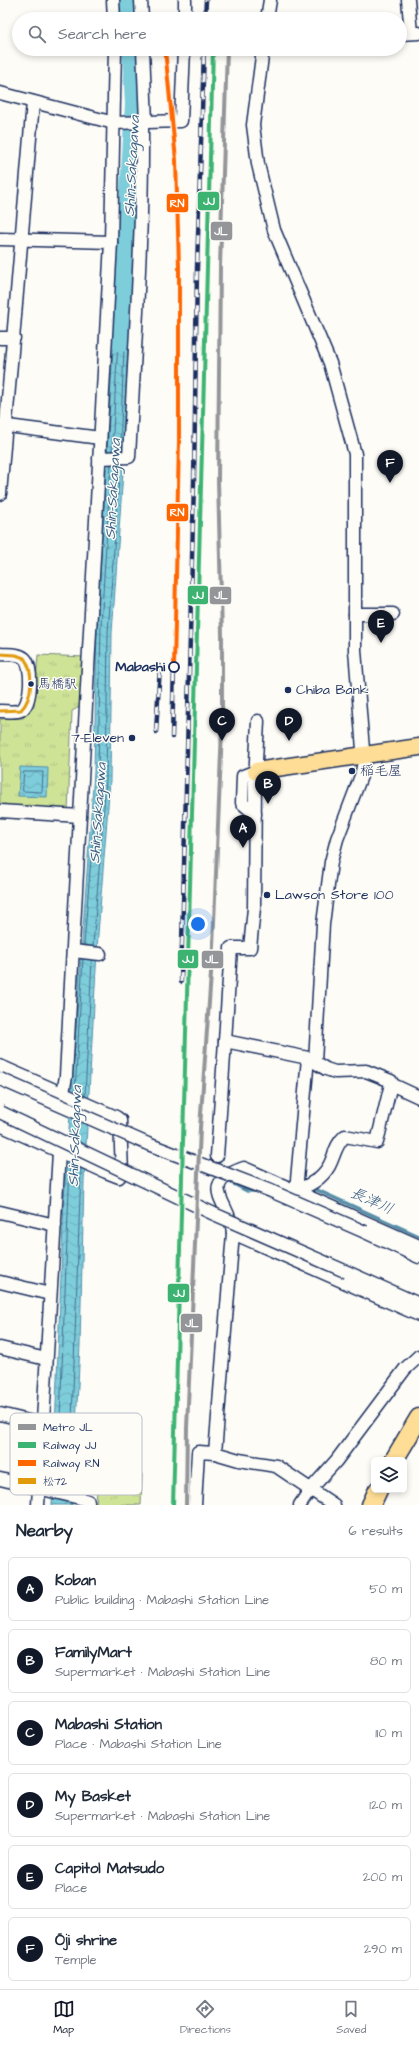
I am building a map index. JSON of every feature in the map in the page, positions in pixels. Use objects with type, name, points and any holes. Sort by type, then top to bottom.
[{"type":"highway","points":[[396,1457],[419,1418]]},
{"type":"highway","points":[[371,1505],[377,1493]]},
{"type":"main road","points":[[256,771],[419,747]]},
{"type":"street","points":[[113,0],[114,12]]},
{"type":"street","points":[[141,0],[142,12]]},
{"type":"street","points":[[185,0],[185,12]]},
{"type":"street","points":[[268,12],[270,0]]},
{"type":"street","points":[[408,0],[410,33]]},
{"type":"street","points":[[63,1093],[66,1076],[73,951],[117,123],[115,56]]},
{"type":"street","points":[[99,458],[129,457],[140,280],[144,122],[143,56]]},
{"type":"street","points":[[0,93],[117,123],[181,121],[184,56]]},
{"type":"street","points":[[262,56],[252,125],[258,164],[274,230],[330,363],[355,454],[355,650],[364,756],[361,776],[337,839],[332,862],[324,924],[312,1060],[296,1191]]},
{"type":"street","points":[[0,494],[3,425],[14,338],[33,102]]},
{"type":"street","points":[[0,238],[111,242]]},
{"type":"street","points":[[0,338],[14,338]]},
{"type":"street","points":[[3,425],[100,438]]},
{"type":"street","points":[[355,614],[393,614]]},
{"type":"street","points":[[0,654],[18,655],[24,658],[30,670],[29,700],[26,706],[16,711],[0,711]]},
{"type":"street","points":[[217,1156],[231,948],[250,948],[254,908],[258,722]]},
{"type":"street","points":[[0,811],[80,816]]},
{"type":"street","points":[[73,951],[100,954]]},
{"type":"street","points":[[225,1041],[312,1060],[335,1072],[366,1072],[391,1081]]},
{"type":"street","points":[[0,1066],[95,1106],[120,1120],[122,1173],[119,1177],[0,1125]]},
{"type":"street","points":[[0,1079],[148,1144],[271,1191],[419,1257]]},
{"type":"street","points":[[296,1191],[314,1183],[322,1176],[329,1166],[340,1141],[345,1136],[377,1142],[391,1084],[419,1097]]},
{"type":"street","points":[[0,1112],[214,1214],[419,1304]]},
{"type":"street","points":[[43,1413],[59,1152]]},
{"type":"street","points":[[215,1453],[233,1233],[230,1220],[223,1207],[219,1191],[224,1177],[244,1168],[419,1246]]},
{"type":"street","points":[[0,1212],[55,1225]]},
{"type":"street","points":[[233,1233],[419,1315]]},
{"type":"street","points":[[0,1282],[50,1294]]},
{"type":"street","points":[[0,1348],[46,1359]]},
{"type":"street","points":[[300,1505],[310,1490],[336,1461],[405,1369],[419,1356]]},
{"type":"street","points":[[0,1414],[10,1416]]},
{"type":"street","points":[[195,1505],[198,1452],[215,1453],[239,1460],[276,1466],[334,1505]]},
{"type":"street","points":[[0,1479],[10,1481]]},
{"type":"street","points":[[38,1505],[39,1495]]},
{"type":"street","points":[[62,1495],[84,1502]]},
{"type":"green space","points":[[38,655],[85,657],[81,706],[72,711],[68,812],[0,806],[0,719],[23,718],[34,707]]},
{"type":"green space","points":[[97,1495],[141,1495],[141,1505],[96,1505]]},
{"type":"water","points":[[115,314],[129,318],[123,472],[112,633],[110,781],[98,934],[84,1180],[80,1345],[77,1413],[56,1413],[64,1200],[94,772],[97,625]]},
{"type":"water","points":[[20,767],[48,768],[47,797],[18,796]]},
{"type":"water","points":[[52,1495],[72,1495],[72,1505],[52,1505]]},
{"type":"waterway","name":"Shin-Sakagawa","points":[[130,0],[131,12]]},
{"type":"waterway","name":"Shin-Sakagawa","points":[[121,342],[135,104],[132,56]]},
{"type":"waterway","name":"長津川","points":[[228,1181],[247,1191],[256,1191]]},
{"type":"waterway","name":"長津川","points":[[315,1189],[419,1236]]},
{"type":"railway","points":[[205,12],[206,0]]},
{"type":"railway","points":[[181,982],[194,482],[197,268],[204,56]]},
{"type":"railway","points":[[156,732],[160,666]]},
{"type":"railway","points":[[172,737],[174,667]]},
{"type":"metro line","name":"JL","points":[[186,1505],[187,1428],[200,1128],[213,946],[222,729],[222,635],[218,481],[220,266],[227,56]]},
{"type":"rail line","name":"RN","points":[[166,56],[176,160],[179,267],[179,441],[174,667]]},
{"type":"rail line","name":"JJ","points":[[173,1505],[213,56]]},
{"type":"transit line","name":"松72","points":[[0,654],[16,655],[24,658],[31,677],[28,699],[21,710],[0,711]]},
{"type":"place","name":"Ōji shrine","points":[[390,483]]},
{"type":"place","name":"Capitol Matsudo","points":[[381,643]]},
{"type":"place","name":"Mabashi","points":[[174,667]]},
{"type":"place","name":"馬橋駅","points":[[31,684]]},
{"type":"place","name":"Chiba Bank","points":[[288,690]]},
{"type":"place","name":"7-Eleven","points":[[132,738]]},
{"type":"place","name":"Mabashi Station","points":[[222,741]]},
{"type":"place","name":"My Basket","points":[[289,741]]},
{"type":"place","name":"稲毛屋","points":[[352,771]]},
{"type":"place","name":"FamilyMart","points":[[268,804]]},
{"type":"place","name":"Koban","points":[[243,848]]},
{"type":"place","name":"Lawson Store 100","points":[[267,895]]}]
